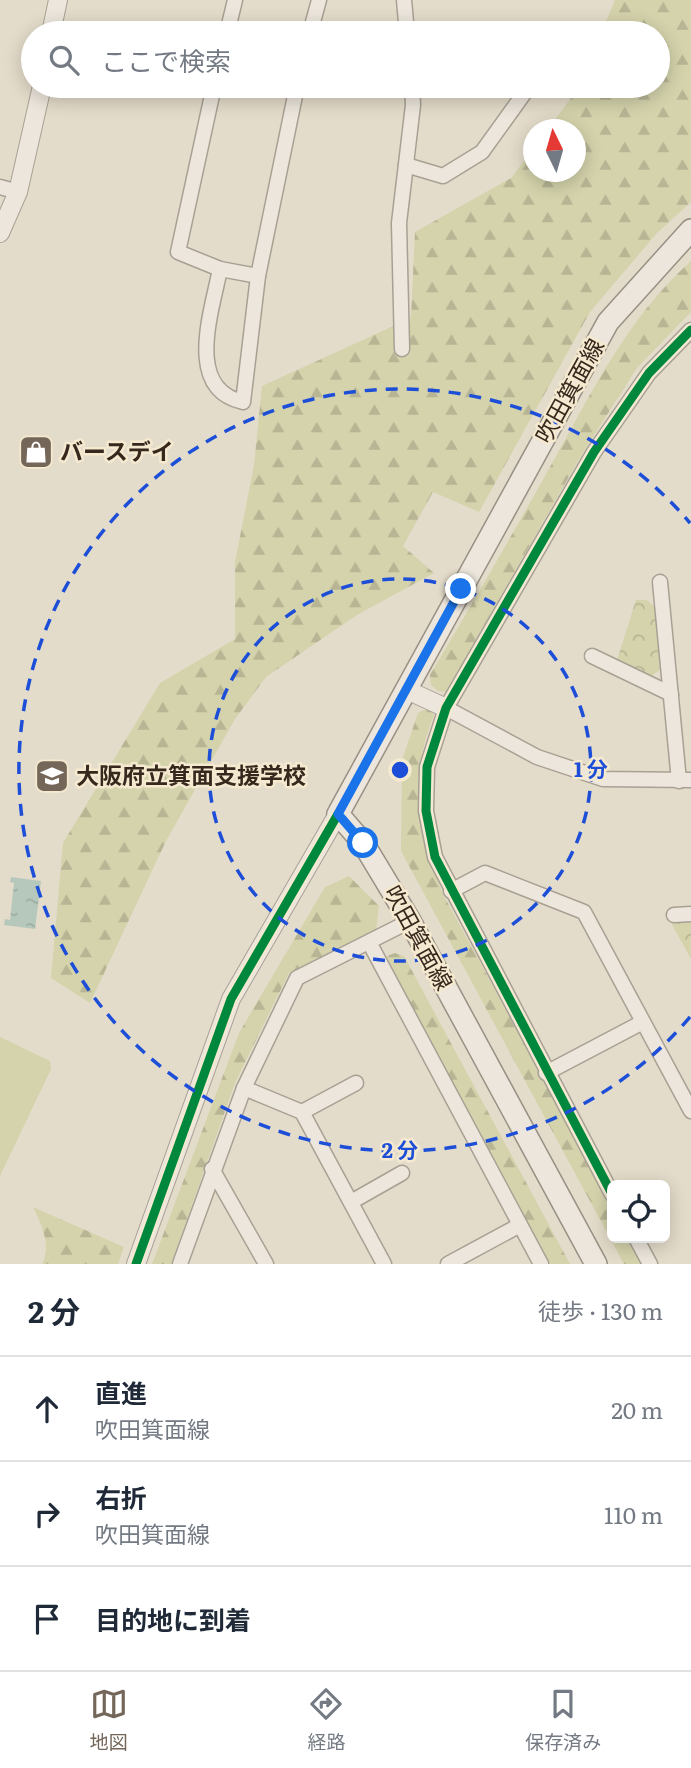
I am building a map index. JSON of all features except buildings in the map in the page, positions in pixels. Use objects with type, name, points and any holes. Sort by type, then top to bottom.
[{"type":"main road","name":"吹田箕面線","points":[[596,1264],[410,921],[363,843],[338,814],[608,322],[691,230]]},
{"type":"street","points":[[54,21],[58,0]]},
{"type":"street","points":[[230,21],[235,0]]},
{"type":"street","points":[[404,0],[406,21]]},
{"type":"street","points":[[312,21],[314,1]]},
{"type":"street","points":[[0,233],[9,189],[38,98]]},
{"type":"street","points":[[211,98],[178,252],[220,269],[258,276]]},
{"type":"street","points":[[220,269],[204,355],[216,388],[226,398],[243,402],[258,276],[295,98]]},
{"type":"street","points":[[402,349],[399,223],[413,98]]},
{"type":"street","points":[[406,165],[443,176],[482,152],[521,98]]},
{"type":"street","points":[[607,1185],[435,858],[426,811],[427,767],[446,708],[594,452],[649,373],[691,330]]},
{"type":"street","points":[[407,690],[537,757],[603,779],[685,780],[671,694],[660,582]]},
{"type":"street","points":[[592,656],[671,694]]},
{"type":"street","points":[[136,1264],[231,999],[338,814]]},
{"type":"street","points":[[451,891],[485,873],[584,912],[641,1023],[691,1111]]},
{"type":"street","points":[[674,915],[691,914]]},
{"type":"street","points":[[180,1264],[212,1169],[244,1088],[297,978],[410,921]]},
{"type":"street","points":[[369,942],[541,1264]]},
{"type":"street","points":[[546,1073],[641,1023]]},
{"type":"street","points":[[302,1112],[356,1083]]},
{"type":"street","points":[[244,1088],[302,1112],[384,1264]]},
{"type":"street","points":[[212,1169],[266,1264]]},
{"type":"street","points":[[351,1202],[402,1173]]},
{"type":"street","points":[[448,1264],[520,1225]]},
{"type":"street","points":[[639,1243],[650,1264]]},
{"type":"green space","points":[[615,0],[691,0],[691,202],[657,233],[590,312],[479,512],[433,492],[403,546],[434,573],[357,615],[266,677],[235,719],[166,841],[90,1003],[51,978],[63,843],[160,683],[235,639],[235,562],[254,465],[262,386],[411,318],[415,232],[511,178],[523,162],[523,182],[586,182],[586,119],[555,119],[571,98],[670,98],[670,21],[606,21]]},
{"type":"green space","points":[[691,261],[691,312],[637,368],[582,454],[446,692],[438,691],[431,685],[430,675],[596,385],[648,307]]},
{"type":"green space","points":[[636,600],[647,600],[655,607],[660,670],[651,676],[617,660]]},
{"type":"green space","points":[[428,708],[434,715],[421,761],[419,784],[423,829],[435,874],[444,896],[607,1197],[607,1233],[401,851],[402,760],[418,713]]},
{"type":"green space","points":[[349,876],[379,906],[376,932],[289,973],[235,1083],[171,1264],[152,1264],[239,1033],[325,887]]},
{"type":"green space","points":[[691,922],[691,959],[671,923]]},
{"type":"green space","points":[[395,953],[404,956],[570,1264],[550,1264],[397,979],[387,956]]},
{"type":"green space","points":[[0,1037],[50,1061],[51,1069],[0,1176]]},
{"type":"green space","points":[[33,1207],[124,1247],[118,1264],[42,1264],[46,1242]]},
{"type":"green space","points":[[613,1243],[632,1243],[644,1264],[624,1264]]},
{"type":"water","points":[[11,877],[41,881],[35,929],[4,925],[5,919],[10,920],[14,883],[10,882]]},
{"type":"cycle path","points":[[607,1184],[435,857],[426,811],[427,767],[446,708],[594,452],[649,373],[691,330]]},
{"type":"cycle path","points":[[136,1264],[231,999],[338,814]]},
{"type":"place","name":"バースデイ","points":[[36,452]]},
{"type":"place","name":"大阪府立箕面支援学校","points":[[52,776]]},
{"type":"route","points":[[363,843],[338,814],[461,589]]}]
